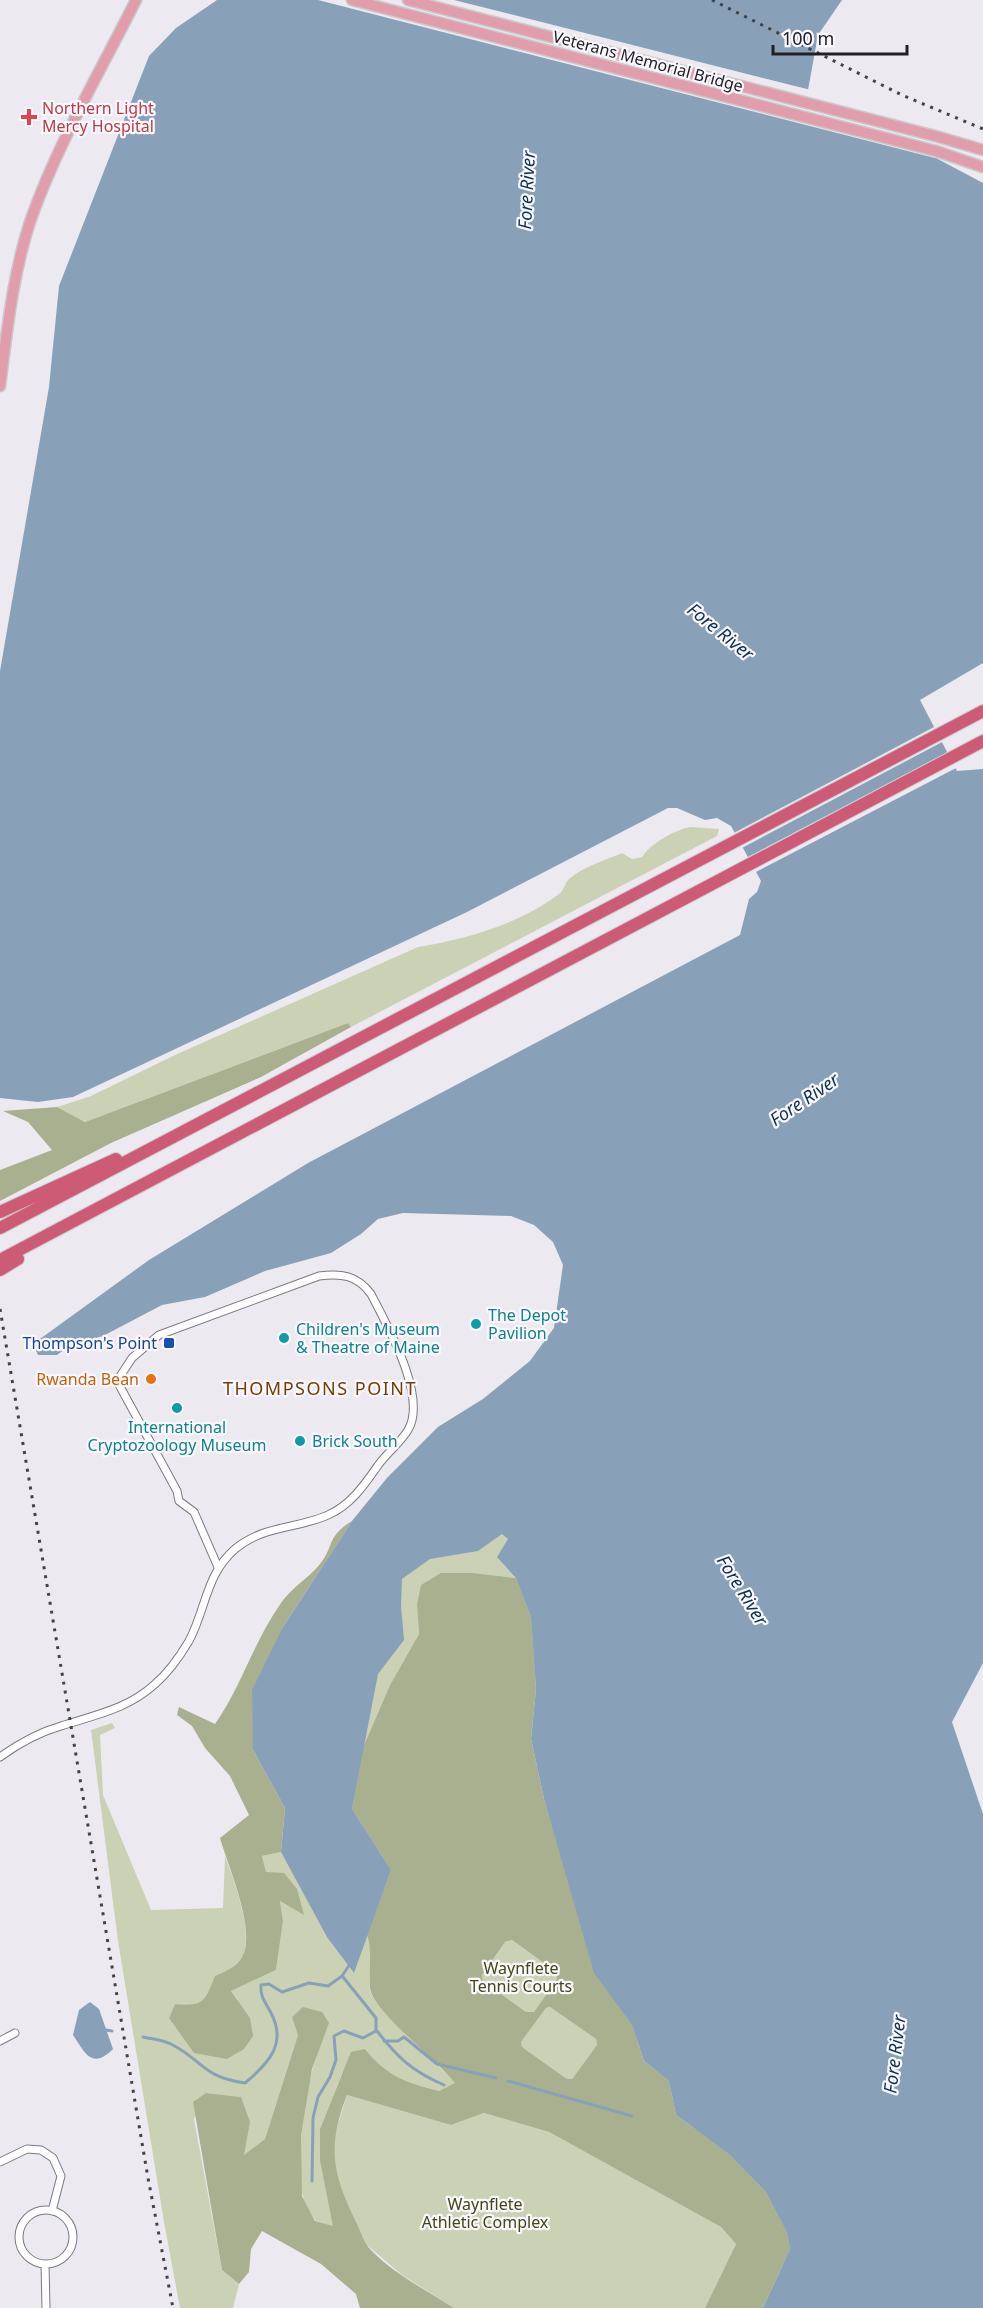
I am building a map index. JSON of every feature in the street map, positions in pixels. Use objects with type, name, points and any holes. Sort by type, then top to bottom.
[{"type":"highway","points":[[0,1228],[983,711]]},
{"type":"highway","points":[[0,1270],[21,1253],[86,1214],[983,741]]},
{"type":"highway","points":[[0,1212],[202,1120]]},
{"type":"highway","points":[[0,1260],[21,1253]]},
{"type":"main road","points":[[0,386],[9,317],[31,221],[49,175],[136,0]]},
{"type":"main road","name":"Veterans Memorial Bridge","points":[[352,0],[936,151],[983,167]]},
{"type":"main road","name":"Veterans Memorial Bridge","points":[[408,0],[939,136],[983,150]]},
{"type":"street","points":[[0,1756],[53,1729],[115,1710],[155,1685],[189,1641],[211,1578],[218,1567],[236,1549],[261,1533],[285,1525],[320,1518],[343,1507],[360,1490],[408,1431],[415,1408],[411,1383],[371,1294],[362,1284],[349,1276],[338,1273],[319,1276],[159,1335],[132,1358],[117,1382],[177,1491],[179,1501],[194,1512],[218,1567]]},
{"type":"street","points":[[0,2041],[15,2033]]},
{"type":"street","points":[[0,2162],[18,2151],[36,2149],[49,2155],[56,2162],[60,2181],[52,2211]]},
{"type":"street","points":[[39,2211],[52,2211],[67,2220],[72,2232],[72,2241],[62,2259],[45,2264],[32,2260],[26,2254],[21,2247],[19,2234],[22,2225],[31,2215],[39,2211]]},
{"type":"street","points":[[45,2264],[46,2308]]},
{"type":"green space","points":[[690,827],[719,829],[717,836],[351,1027],[348,1023],[85,1122],[57,1107],[91,1096],[175,1055],[418,947],[474,935],[510,922],[559,894],[569,879],[587,867],[622,853],[632,859],[642,857],[664,838]]},
{"type":"green space","points":[[348,1023],[351,1027],[261,1077],[111,1143],[0,1201],[0,1170],[52,1150],[28,1122],[3,1111],[57,1107],[85,1122]]},
{"type":"green space","points":[[554,1328],[856,2145],[763,2308],[783,2266],[594,1973],[582,1927],[516,1578],[473,1573],[441,1573],[417,1605],[419,1634],[390,1685],[364,1745],[391,1870],[367,1935],[370,1949],[370,1991],[374,1998],[394,2022],[456,2083],[439,2091],[416,2085],[381,2066],[365,2049],[342,2074],[320,2129],[320,2161],[334,2227],[316,2221],[305,2203],[300,2181],[302,2121],[310,2079],[320,2046],[298,2035],[265,2139],[243,2156],[241,2097],[206,2093],[194,2119],[222,2270],[239,2284],[233,2308],[180,2308],[118,1941],[91,1730],[112,1723],[115,1728],[100,1735],[103,1795],[151,1910],[223,1908],[225,1856],[241,1906],[246,1935],[240,1961],[215,1976],[205,1997],[198,2003],[175,2004],[169,2018],[238,2000],[231,1991],[276,1970],[283,1921],[280,1901],[303,1914],[266,1872],[262,1856],[281,1852],[352,1521],[387,1478],[438,1427],[483,1399],[530,1361]]},
{"type":"green space","points":[[352,1521],[283,1627],[253,1750],[285,1808],[281,1852],[262,1856],[266,1872],[284,1873],[297,1889],[304,1915],[280,1901],[283,1921],[276,1970],[231,1991],[250,2018],[253,2036],[244,2049],[227,2059],[194,2053],[169,2018],[175,2004],[192,2004],[202,2000],[215,1976],[233,1967],[242,1957],[246,1946],[244,1916],[220,1838],[249,1815],[230,1776],[205,1748],[192,1726],[177,1715],[179,1707],[215,1724],[281,1603],[320,1564],[334,1537]]},
{"type":"green space","points":[[441,1573],[473,1573],[516,1578],[531,1617],[536,1689],[531,1739],[544,1799],[597,1976],[632,2025],[644,2061],[669,2081],[676,2115],[730,2155],[766,2192],[787,2233],[790,2249],[763,2308],[705,2308],[736,2244],[721,2227],[549,2132],[484,2113],[451,2125],[347,2095],[337,2130],[335,2160],[342,2189],[364,2240],[371,2250],[390,2267],[454,2308],[360,2308],[356,2294],[321,2264],[262,2231],[251,2249],[249,2272],[239,2284],[222,2270],[193,2102],[206,2093],[241,2097],[250,2122],[244,2155],[265,2139],[298,2035],[292,2017],[303,2007],[322,2012],[329,2023],[312,2069],[301,2135],[302,2196],[315,2221],[333,2226],[320,2161],[320,2129],[351,2052],[365,2049],[390,2072],[427,2088],[439,2091],[455,2083],[388,2017],[370,1990],[370,1950],[367,1935],[391,1870],[352,1809],[364,1745],[390,1685],[419,1634],[417,1605],[421,1585]],"holes":[[[512,1940],[555,1971],[557,1979],[534,2012],[526,2012],[483,1981],[482,1975],[505,1942]],[[550,2007],[596,2039],[597,2045],[572,2079],[567,2079],[522,2047],[521,2042],[546,2008]]]},
{"type":"green space","name":"Waynflete Tennis Courts","points":[[512,1940],[555,1971],[557,1979],[534,2012],[526,2012],[483,1981],[482,1975],[505,1942]]},
{"type":"green space","name":"Waynflete Tennis Courts","points":[[550,2007],[596,2039],[597,2045],[572,2079],[567,2079],[522,2047],[521,2042],[546,2008]]},
{"type":"green space","name":"Waynflete Athletic Complex","points":[[347,2095],[451,2125],[484,2113],[549,2132],[721,2227],[736,2244],[705,2308],[454,2308],[402,2275],[367,2245],[342,2194],[334,2167],[334,2137]]},
{"type":"water","name":"Fore River","points":[[217,0],[842,0],[818,35],[808,90],[983,183],[983,663],[920,700],[957,771],[983,769],[983,1663],[952,1722],[983,1814],[983,2308],[763,2308],[790,2249],[787,2233],[766,2192],[730,2155],[676,2115],[669,2081],[644,2061],[632,2025],[594,1973],[544,1799],[531,1739],[536,1689],[531,1617],[516,1578],[497,1557],[508,1539],[502,1534],[478,1551],[430,1559],[402,1579],[401,1606],[404,1640],[378,1674],[352,1809],[391,1870],[354,1973],[327,1937],[281,1852],[285,1808],[253,1750],[252,1690],[283,1627],[352,1521],[387,1478],[438,1427],[483,1399],[530,1361],[554,1328],[563,1265],[553,1242],[534,1225],[511,1216],[403,1213],[378,1219],[361,1234],[331,1253],[265,1271],[205,1297],[162,1305],[103,1336],[69,1346],[57,1355],[38,1355],[33,1344],[149,1260],[308,1163],[740,935],[749,899],[757,892],[761,881],[731,826],[717,818],[705,820],[677,808],[668,808],[467,912],[73,1097],[38,1102],[0,1098],[0,671],[49,387],[59,286],[149,56],[176,28]]},
{"type":"water","points":[[90,2002],[99,2009],[113,2049],[106,2055],[94,2059],[85,2053],[73,2035],[79,2010]]},
{"type":"pier","points":[[318,0],[454,0],[819,92],[936,154],[935,158]]},
{"type":"pier","points":[[936,726],[944,741],[740,849],[732,834]]},
{"type":"pier","points":[[950,751],[958,767],[754,873],[746,858]]},
{"type":"waterway","points":[[143,2037],[171,2044],[211,2073],[245,2083],[262,2068],[276,2043],[275,2022],[262,1996],[261,1985],[269,1984],[282,1992],[309,1983],[328,1986],[342,1976],[350,1964]]},
{"type":"waterway","points":[[312,2181],[313,2118],[318,2097],[330,2077],[336,2060],[334,2036],[344,2031],[363,2038],[376,2031],[376,2018],[343,1977]]},
{"type":"waterway","points":[[106,2030],[112,2031]]},
{"type":"waterway","points":[[377,2031],[406,2063],[444,2085]]},
{"type":"waterway","points":[[384,2041],[398,2041],[404,2037],[437,2064],[496,2078]]},
{"type":"waterway","points":[[508,2081],[632,2116]]},
{"type":"railway","points":[[712,0],[902,95],[983,129]]},
{"type":"railway","points":[[0,1309],[148,2178],[173,2308]]},
{"type":"place","name":"Northern Light Mercy Hospital","points":[[29,117]]},
{"type":"place","name":"The Depot Pavilion","points":[[476,1324]]},
{"type":"place","name":"Children's Museum & Theatre of Maine","points":[[284,1338]]},
{"type":"place","name":"Thompson's Point","points":[[169,1343]]},
{"type":"place","name":"Rwanda Bean","points":[[151,1379]]},
{"type":"place","name":"International Cryptozoology Museum","points":[[177,1408]]},
{"type":"place","name":"Brick South","points":[[300,1441]]},
{"type":"district","name":"THOMPSONS POINT","points":[[320,1388]]}]
